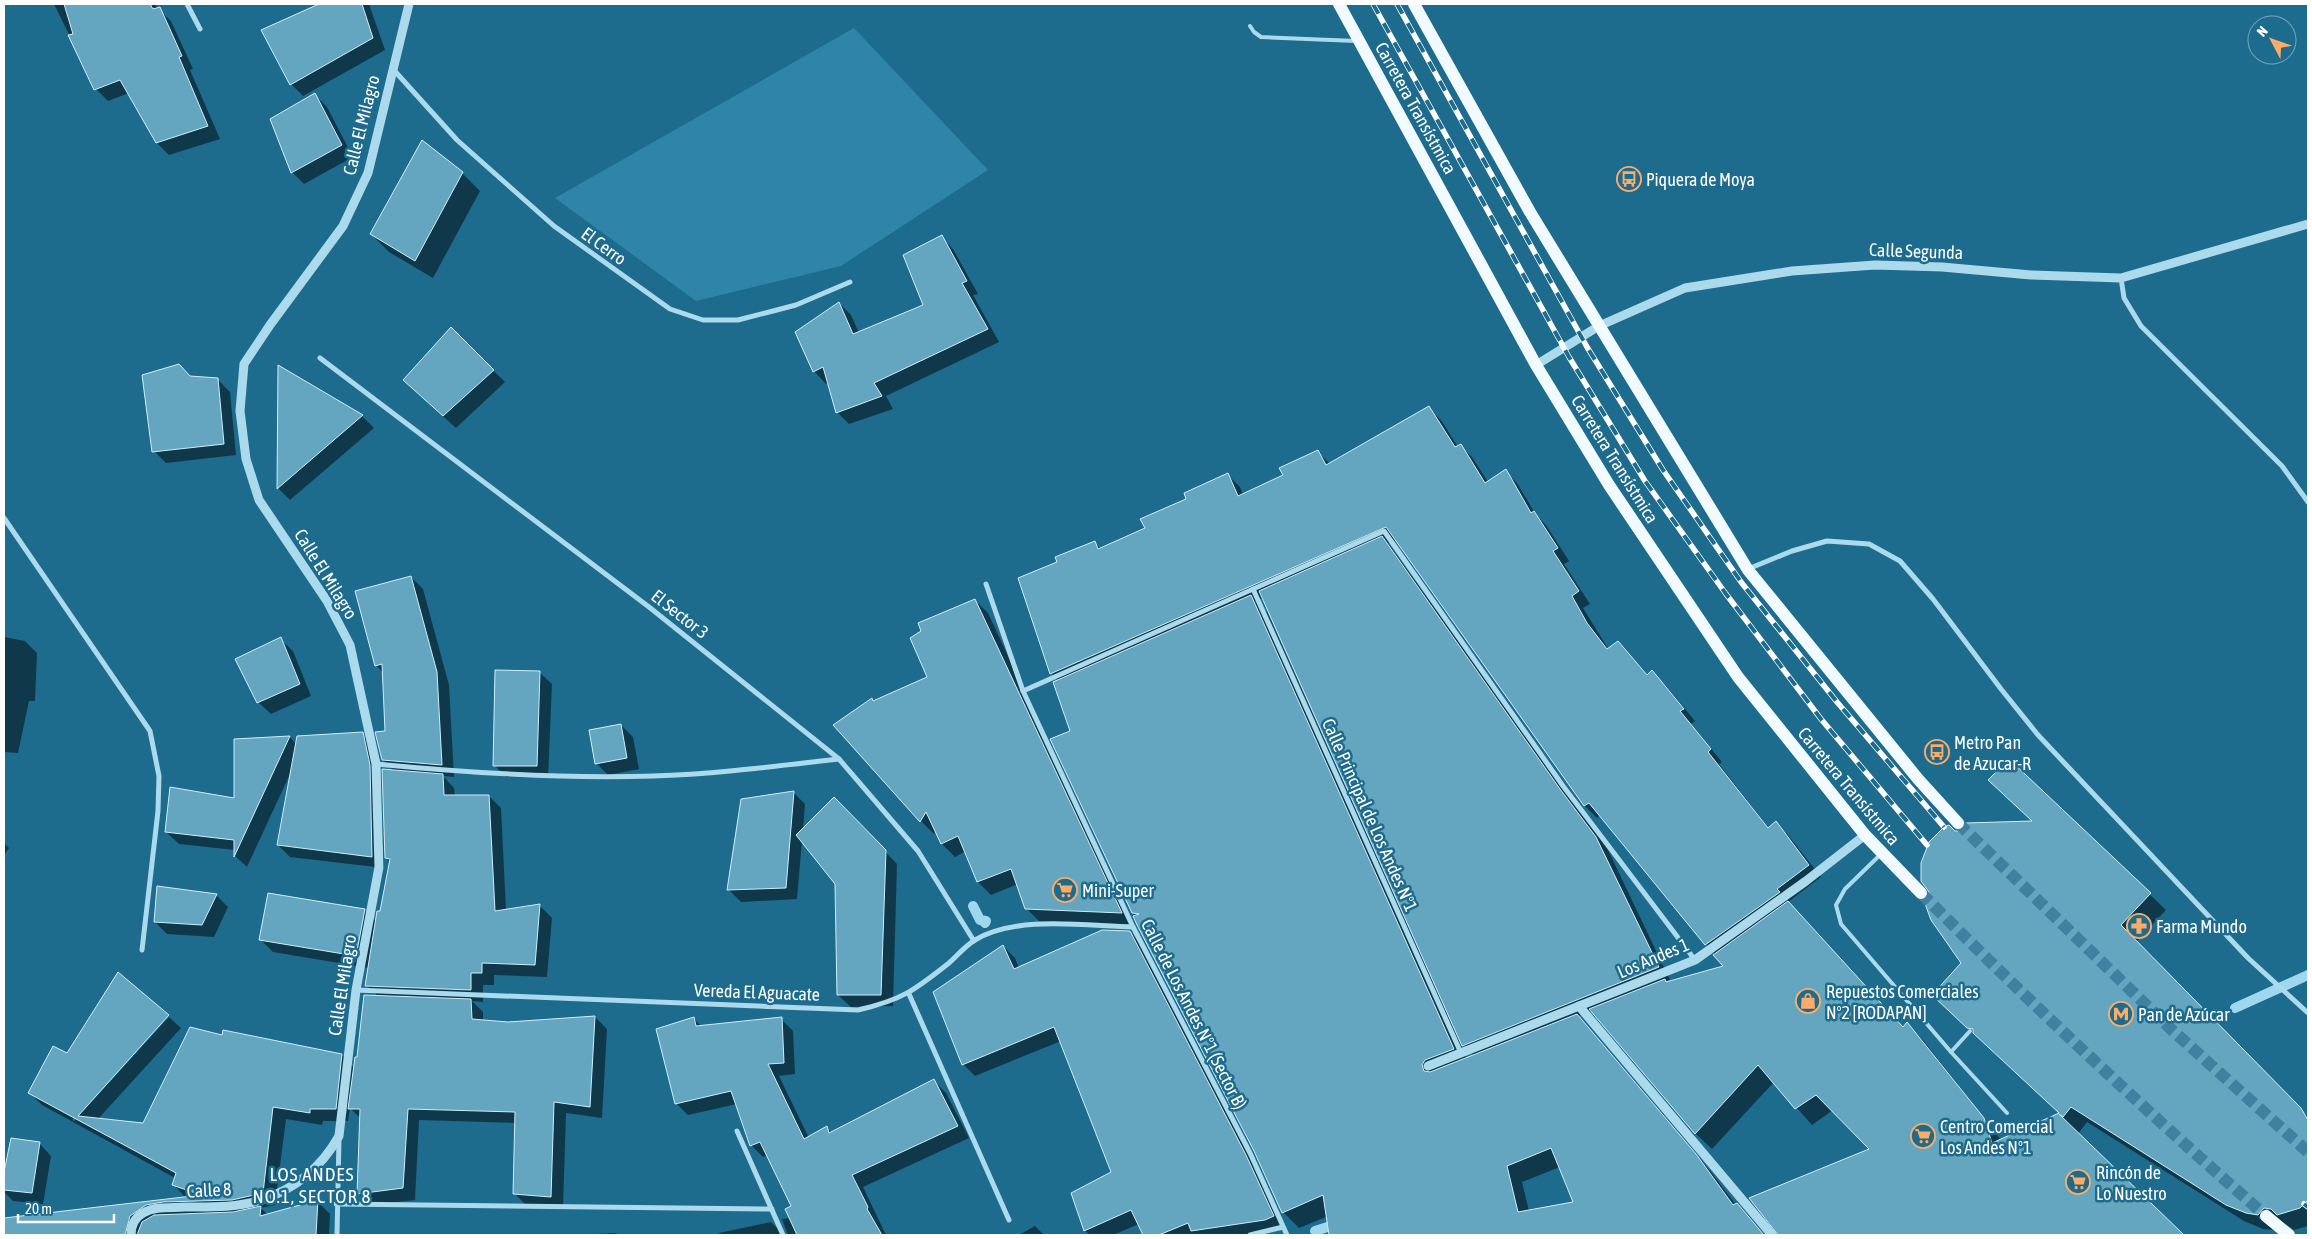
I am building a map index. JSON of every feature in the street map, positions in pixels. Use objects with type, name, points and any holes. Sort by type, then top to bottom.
[{"type":"main road","name":"Carretera Transístmica","points":[[1339,4],[1536,365],[1609,485],[1738,677],[1865,835],[1921,893]]},
{"type":"main road","points":[[1414,4],[1530,212],[1748,570],[1918,779],[1958,823]]},
{"type":"main road","points":[[2266,1216],[2289,1235]]},
{"type":"street","points":[[186,4],[200,29]]},
{"type":"street","name":"Calle El Milagro","points":[[337,1235],[336,1204],[339,1136],[356,990],[380,867],[376,764],[350,645],[327,601],[259,500],[246,460],[240,410],[244,364],[270,325],[343,226],[368,173],[409,4]]},
{"type":"street","name":"El Cerro","points":[[392,68],[457,140],[554,226],[670,309],[703,320],[738,320],[796,305],[850,282]]},
{"type":"street","name":"Calle Segunda","points":[[1536,365],[1599,326],[1685,288],[1792,272],[1875,265],[1942,267],[2031,275],[2121,278],[2308,224]]},
{"type":"street","points":[[2121,278],[2124,298],[2141,326],[2282,466],[2308,502]]},
{"type":"street","name":"El Sector 3","points":[[320,358],[649,607],[839,759],[918,851],[974,940]]},
{"type":"street","points":[[4,518],[150,731],[159,776],[158,812],[142,950]]},
{"type":"street","points":[[1023,691],[1384,531],[1564,786],[1695,960]]},
{"type":"street","points":[[1748,570],[1792,551],[1827,541],[1869,544],[1900,561],[1933,599],[2038,735],[2242,952],[2308,1013]]},
{"type":"street","name":"Calle de Los Andes N°1 (Sector B)","points":[[986,584],[1023,691],[1133,926],[1250,1153],[1287,1235]]},
{"type":"street","name":"Calle Principal de Los Andes N°1","points":[[1253,588],[1461,1053]]},
{"type":"street","points":[[376,764],[468,773],[561,777],[747,770],[839,759]]},
{"type":"street","name":"Los Andes 1","points":[[1428,1066],[1695,960],[1806,881],[1865,835]]},
{"type":"street","name":"Vereda El Aguacate","points":[[356,990],[858,1010],[889,1003],[909,994],[974,940],[1004,927],[1039,925],[1133,926]]},
{"type":"street","points":[[909,994],[1009,1220]]},
{"type":"street","points":[[1579,1006],[1772,1235]]},
{"type":"street","points":[[737,1131],[783,1235]]},
{"type":"street","name":"Calle 8","points":[[131,1235],[135,1219],[143,1213],[157,1208],[233,1206],[261,1200],[291,1187],[328,1156],[339,1136]]},
{"type":"street","points":[[336,1204],[772,1209]]},
{"type":"street","points":[[1250,1235],[1283,1227]]},
{"type":"lane","points":[[1250,26],[1261,37],[1360,42]]},
{"type":"lane","points":[[1882,853],[1845,889],[1840,897],[1836,905],[1842,924],[1951,1052],[2007,1113]]},
{"type":"lane","points":[[1951,1052],[1970,1031]]},
{"type":"shaded area","points":[[854,28],[988,170],[841,266],[696,301],[555,198]]},
{"type":"building","points":[[64,4],[150,4],[153,9],[160,7],[182,56],[179,57],[208,126],[156,143],[120,80],[94,90],[68,35],[73,34]]},
{"type":"building","points":[[319,4],[362,4],[373,38],[290,85],[261,30]]},
{"type":"building","points":[[315,93],[342,145],[291,173],[270,119]]},
{"type":"building","points":[[422,140],[463,172],[415,261],[370,234]]},
{"type":"building","points":[[942,235],[967,281],[962,283],[988,329],[874,383],[882,396],[836,413],[823,367],[813,372],[795,332],[839,302],[853,334],[923,305],[903,255]]},
{"type":"building","points":[[451,327],[494,370],[443,416],[403,380]]},
{"type":"building","points":[[179,364],[190,376],[218,378],[224,444],[152,452],[142,375]]},
{"type":"building","points":[[278,365],[363,415],[277,489]]},
{"type":"building","points":[[1429,406],[1455,447],[1461,444],[1485,483],[1506,469],[1531,513],[1534,511],[1558,548],[1553,551],[1579,591],[1572,596],[1587,623],[1607,649],[1618,641],[1647,675],[1652,670],[1684,709],[1680,711],[1711,749],[1708,752],[1768,828],[1776,821],[1809,865],[1777,889],[1780,892],[1705,945],[1589,803],[1584,806],[1386,527],[1050,674],[1018,578],[1057,562],[1055,557],[1095,541],[1098,549],[1145,528],[1140,519],[1186,499],[1184,493],[1228,473],[1238,496],[1283,475],[1279,468],[1318,450],[1326,465]]},
{"type":"building","points":[[1382,536],[1560,789],[1596,837],[1659,967],[1462,1046],[1259,591]]},
{"type":"building","points":[[411,576],[437,672],[442,765],[382,760],[375,732],[385,731],[382,664],[375,666],[355,591]]},
{"type":"building","points":[[1251,595],[1454,1049],[1425,1060],[1422,1065],[1424,1071],[1430,1072],[1577,1014],[1696,1154],[1733,1205],[1737,1203],[1764,1235],[1329,1235],[1323,1195],[1282,1213],[1254,1151],[1137,925],[1133,916],[1139,914],[1132,913],[1050,739],[1070,731],[1053,682]],"holes":[[[1551,1148],[1573,1202],[1518,1212],[1507,1166]]]},
{"type":"building","points":[[975,599],[1122,913],[1025,909],[1011,869],[977,882],[958,836],[941,844],[926,812],[920,822],[833,725],[872,698],[873,701],[927,677],[910,638],[921,631],[918,623]]},
{"type":"building","points":[[281,637],[300,684],[257,703],[235,659]]},
{"type":"building","points":[[495,670],[540,671],[537,766],[493,766]]},
{"type":"building","points":[[621,724],[627,758],[595,764],[589,730]]},
{"type":"building","points":[[363,732],[370,765],[372,857],[277,845],[297,736]]},
{"type":"building","points":[[290,736],[234,857],[234,840],[165,832],[170,787],[234,798],[234,739]]},
{"type":"building","points":[[2009,759],[2151,893],[2121,925],[2301,1108],[2308,1120],[2308,1200],[2300,1208],[2277,1215],[2271,1209],[2264,1208],[2258,1215],[2246,1213],[2226,1205],[2071,1107],[2063,1117],[2059,1114],[2184,1235],[1778,1235],[1749,1198],[1869,1149],[1816,1095],[1795,1109],[1758,1065],[1695,1134],[1589,1009],[1665,979],[1666,982],[1723,966],[1713,955],[1788,901],[1903,1027],[1907,1022],[1984,1118],[1992,1143],[2059,1113],[1973,1033],[1973,1029],[1967,1028],[1932,995],[1961,963],[1931,920],[1924,901],[1929,896],[1929,892],[1921,881],[1921,863],[1929,842],[1944,827],[1949,825],[1955,831],[1959,831],[1964,829],[1966,823],[2032,821],[1988,780]]},
{"type":"building","points":[[382,769],[443,774],[444,795],[489,795],[495,911],[540,904],[535,965],[482,963],[482,973],[471,973],[471,990],[365,986],[377,911],[380,911],[390,859],[385,858]]},
{"type":"building","points":[[794,791],[786,888],[727,890],[741,799]]},
{"type":"building","points":[[834,797],[886,850],[881,995],[837,995],[835,884],[796,835]]},
{"type":"building","points":[[157,886],[217,894],[202,925],[154,922]]},
{"type":"building","points":[[268,893],[365,909],[356,956],[259,940]]},
{"type":"building","points":[[1102,930],[1130,931],[1246,1155],[1274,1216],[1265,1220],[1191,1231],[1188,1223],[1159,1235],[1143,1235],[1131,1210],[1084,1231],[1071,1193],[1111,1172],[1054,1027],[962,1065],[933,992],[1003,945],[1014,969]]},
{"type":"building","points":[[118,972],[169,1015],[78,1116],[143,1123],[190,1027],[222,1035],[223,1030],[342,1054],[336,1109],[310,1109],[310,1113],[273,1107],[263,1193],[232,1200],[163,1202],[146,1205],[130,1216],[125,1235],[4,1235],[4,1218],[201,1195],[172,1185],[176,1173],[28,1093],[53,1046],[67,1053]]},
{"type":"building","points":[[364,995],[471,999],[472,1019],[508,1022],[595,1016],[590,1107],[554,1102],[551,1197],[513,1194],[515,1112],[408,1109],[403,1188],[357,1194],[360,1109],[348,1109],[355,1057],[357,1057]]},
{"type":"building","points":[[694,1017],[696,1026],[782,1017],[784,1063],[768,1064],[804,1139],[827,1126],[829,1133],[934,1079],[958,1126],[852,1175],[868,1207],[867,1209],[882,1235],[797,1235],[785,1209],[791,1206],[760,1142],[750,1146],[731,1091],[675,1104],[656,1029]]},
{"type":"building","points":[[11,1138],[40,1142],[32,1193],[4,1190],[4,1172]]},
{"type":"building","points":[[318,1200],[316,1235],[137,1235],[142,1222],[154,1215],[233,1212],[261,1206],[260,1216]]},
{"type":"waterway","points":[[973,906],[980,920],[986,921],[985,923]]},
{"type":"waterway","points":[[2235,1008],[2308,975]]},
{"type":"waterway","points":[[1315,1231],[1340,1223]]},
{"type":"tunnel","points":[[1958,823],[2173,1031],[2308,1152]]},
{"type":"tunnel","points":[[1921,893],[2090,1058],[2266,1216]]},
{"type":"railway","points":[[1373,4],[1569,357],[1645,481],[1726,594],[1821,719],[1927,845]]},
{"type":"railway","points":[[1397,4],[1587,347],[1663,470],[1741,582],[1837,702],[1944,827]]},
{"type":"railway","points":[[2304,1204],[2308,1207]]},
{"type":"place","name":"Piquera de Moya","points":[[1629,179]]},
{"type":"place","name":"Metro Pan de Azucar-R","points":[[1937,752]]},
{"type":"place","name":"Mini-Super","points":[[1065,890]]},
{"type":"place","name":"Farma Mundo","points":[[2139,926]]},
{"type":"place","name":"Repuestos Comerciales N°2 [RODAPAN]","points":[[1808,1001]]},
{"type":"place","name":"Pan de Azúcar","points":[[2121,1014]]},
{"type":"place","name":"Centro Comercial Los Andes N°1","points":[[1923,1136]]},
{"type":"place","name":"Rincón de Lo Nuestro","points":[[2078,1182]]},
{"type":"district","name":"LOS ANDES NO.1, SECTOR 8","points":[[312,1185]]}]
